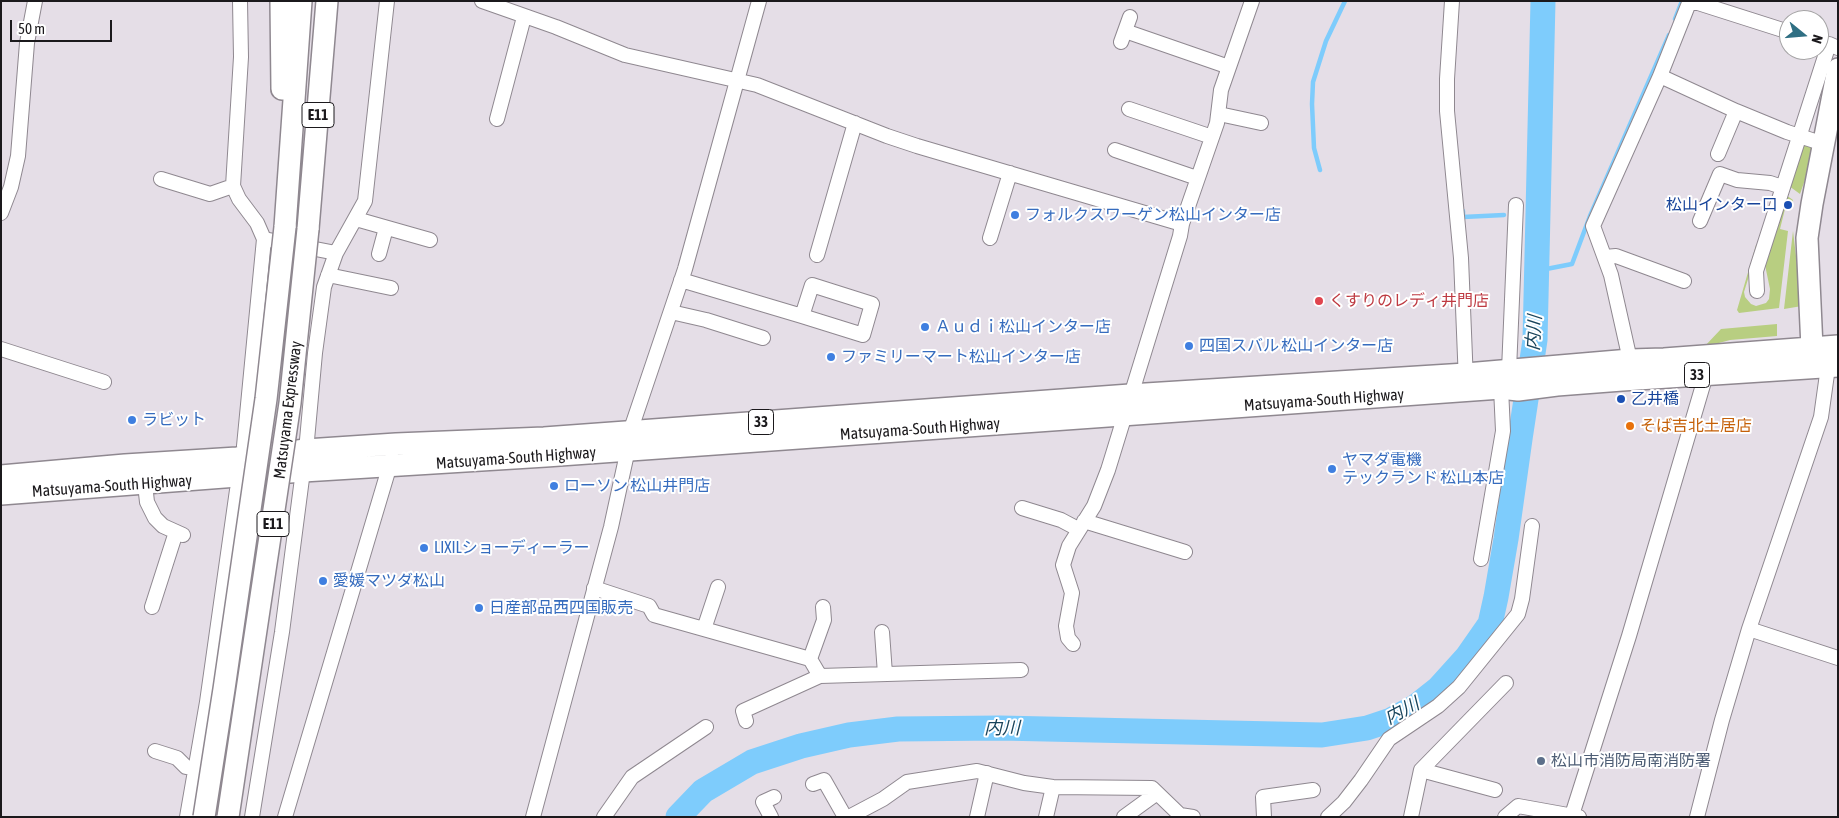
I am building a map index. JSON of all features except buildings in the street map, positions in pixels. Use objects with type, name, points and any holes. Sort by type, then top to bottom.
[{"type":"highway","points":[[276,231],[282,74],[281,1]]},
{"type":"highway","name":"E11","points":[[276,231],[301,1]]},
{"type":"highway","name":"Matsuyama Expressway","points":[[228,817],[290,403],[308,229],[327,1]]},
{"type":"highway","points":[[1833,366],[1812,348],[1807,238],[1838,69]]},
{"type":"highway","name":"Matsuyama Expressway","points":[[204,817],[264,408],[279,278],[276,231]]},
{"type":"highway","name":"Matsuyama-South Highway","points":[[1,494],[303,471],[390,467],[629,441],[1128,404],[1710,365],[1812,348],[1838,346]]},
{"type":"highway","name":"33","points":[[1833,366],[1838,346]]},
{"type":"highway","name":"Matsuyama-South Highway","points":[[1557,375],[1630,360],[1710,365],[1833,366]]},
{"type":"highway","name":"Matsuyama-South Highway","points":[[1,476],[396,444],[544,438],[629,441]]},
{"type":"street","points":[[1,213],[11,187],[18,156],[27,43],[35,1]]},
{"type":"street","points":[[240,1],[241,58],[234,186],[239,199],[257,223],[336,253]]},
{"type":"street","points":[[252,817],[282,632],[306,450],[315,353],[324,287],[336,253],[366,201],[387,1]]},
{"type":"street","points":[[482,1],[556,27],[625,55],[738,80],[776,92],[917,146],[1182,224]]},
{"type":"street","points":[[534,817],[594,588],[629,441],[681,280],[759,1]]},
{"type":"street","points":[[1452,1],[1448,111],[1461,258],[1466,382]]},
{"type":"street","points":[[1073,644],[1068,638],[1066,626],[1072,593],[1063,565],[1069,546],[1094,506],[1108,470],[1180,236],[1182,224],[1219,114],[1222,90],[1248,2]]},
{"type":"street","points":[[1630,360],[1611,275],[1593,226],[1660,76],[1689,3],[1698,3],[1779,29]]},
{"type":"street","points":[[497,120],[524,17]]},
{"type":"street","points":[[1130,17],[1123,36],[1229,67]]},
{"type":"street","points":[[1757,291],[1756,271],[1824,60]]},
{"type":"street","points":[[1660,76],[1736,111],[1824,144]]},
{"type":"street","points":[[1129,109],[1212,137]]},
{"type":"street","points":[[1718,154],[1736,111]]},
{"type":"street","points":[[1219,114],[1261,123]]},
{"type":"street","points":[[817,255],[856,123]]},
{"type":"street","points":[[1115,150],[1197,178]]},
{"type":"street","points":[[990,238],[1010,173]]},
{"type":"street","points":[[1700,222],[1720,174],[1737,180],[1770,183],[1782,187]]},
{"type":"street","points":[[161,179],[210,194],[234,186]]},
{"type":"street","points":[[1481,559],[1512,379],[1516,205]]},
{"type":"street","points":[[356,219],[430,240]]},
{"type":"street","points":[[379,254],[386,228]]},
{"type":"street","points":[[244,446],[276,231]]},
{"type":"street","points":[[1605,257],[1616,256],[1684,281]]},
{"type":"street","points":[[328,275],[391,288]]},
{"type":"street","points":[[681,280],[863,335],[872,304],[812,285],[802,316]]},
{"type":"street","points":[[671,312],[706,320],[763,338]]},
{"type":"street","points":[[1,349],[104,382]]},
{"type":"street","points":[[1505,817],[1518,806],[1576,816],[1710,365]]},
{"type":"street","points":[[1697,817],[1722,720],[1749,629],[1821,418],[1833,366]]},
{"type":"street","points":[[286,817],[396,444]]},
{"type":"street","points":[[145,484],[147,502],[155,518],[163,526],[179,533],[152,607]]},
{"type":"street","points":[[187,817],[207,702],[237,490]]},
{"type":"street","points":[[1022,508],[1185,552]]},
{"type":"street","points":[[1328,817],[1344,802],[1389,739],[1438,706],[1459,687],[1518,614],[1522,600],[1532,526]]},
{"type":"street","points":[[704,629],[718,587]]},
{"type":"street","points":[[594,588],[649,606],[654,615],[810,659],[820,676]]},
{"type":"street","points":[[810,659],[824,620],[824,607]]},
{"type":"street","points":[[1749,629],[1838,658]]},
{"type":"street","points":[[882,632],[884,674]]},
{"type":"street","points":[[746,721],[743,711],[820,676],[1021,670]]},
{"type":"street","points":[[1411,817],[1421,770],[1506,683]]},
{"type":"street","points":[[604,817],[632,777],[706,727]]},
{"type":"street","points":[[155,751],[177,758],[186,767],[196,769]]},
{"type":"street","points":[[1421,770],[1495,790]]},
{"type":"street","points":[[814,784],[824,780],[847,817],[883,799],[907,782],[977,772],[1024,783],[1053,787],[1152,788],[1180,815],[1193,817]]},
{"type":"street","points":[[977,817],[987,773]]},
{"type":"street","points":[[1046,817],[1053,787]]},
{"type":"street","points":[[1264,817],[1263,797],[1314,790]]},
{"type":"street","points":[[1124,817],[1157,793]]},
{"type":"street","points":[[771,817],[763,802],[774,797]]},
{"type":"green space","points":[[1802,145],[1810,146],[1815,151],[1800,194],[1789,186]]},
{"type":"green space","points":[[1786,195],[1793,200],[1792,203],[1787,201],[1780,229],[1788,231],[1779,308],[1739,313],[1737,310],[1756,245],[1758,247],[1744,292],[1745,297],[1751,304],[1756,306],[1766,303],[1769,299],[1770,289],[1765,265]]},
{"type":"green space","points":[[1793,231],[1802,306],[1784,309]]},
{"type":"green space","points":[[1777,324],[1777,336],[1730,340],[1704,347],[1721,329]]},
{"type":"waterway","points":[[1320,170],[1314,148],[1313,82],[1326,41],[1345,1]]},
{"type":"waterway","name":"内川","points":[[678,817],[703,791],[752,762],[801,746],[849,735],[898,729],[1000,728],[1322,735],[1367,728],[1391,720],[1415,707],[1439,688],[1467,657],[1490,624],[1506,539],[1535,340],[1543,1]]},
{"type":"waterway","points":[[1675,19],[1682,1]]},
{"type":"waterway","points":[[1536,271],[1572,264],[1590,216],[1669,35]]},
{"type":"waterway","points":[[1463,211],[1463,217],[1504,215]]},
{"type":"place","name":"松山インター口","points":[[1788,205]]},
{"type":"place","name":"フォルクスワーゲン松山インター店","points":[[1015,215]]},
{"type":"place","name":"くすりのレディ井門店","points":[[1319,301]]},
{"type":"place","name":"Ａｕｄｉ松山インター店","points":[[925,327]]},
{"type":"place","name":"四国スバル 松山インター店","points":[[1189,346]]},
{"type":"place","name":"ファミリーマート松山インター店","points":[[831,357]]},
{"type":"place","name":"乙井橋","points":[[1621,399]]},
{"type":"place","name":"ラビット","points":[[132,420]]},
{"type":"place","name":"そば吉北土居店","points":[[1630,426]]},
{"type":"place","name":"ヤマダ電機 テックランド 松山本店","points":[[1332,469]]},
{"type":"place","name":"ローソン 松山井門店","points":[[554,486]]},
{"type":"place","name":"LIXILショーディーラー","points":[[424,548]]},
{"type":"place","name":"愛媛マツダ松山","points":[[323,581]]},
{"type":"place","name":"日産部品西四国販売","points":[[479,608]]},
{"type":"place","name":"松山市消防局南消防署","points":[[1541,761]]}]
